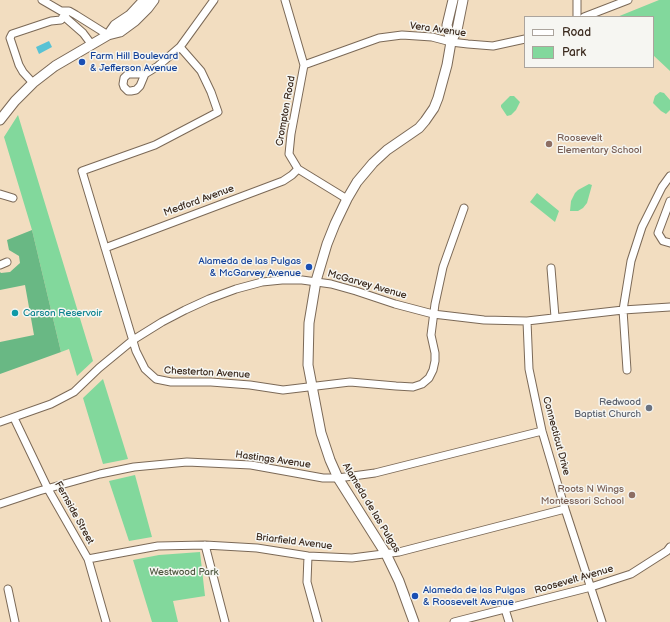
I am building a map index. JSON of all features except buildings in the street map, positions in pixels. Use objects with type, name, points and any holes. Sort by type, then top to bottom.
[{"type":"main road","points":[[108,35],[115,25],[130,15],[144,0]]},
{"type":"main road","points":[[0,120],[15,101],[33,83],[55,66],[108,35],[120,32],[135,21],[154,0]]},
{"type":"main road","name":"Alameda de las Pulgas","points":[[451,42],[448,26],[453,0]]},
{"type":"main road","name":"Alameda de las Pulgas","points":[[414,622],[399,581],[386,554],[338,478],[330,460],[321,433],[308,365],[309,323],[316,281],[332,230],[347,199],[357,182],[373,163],[387,150],[419,128],[434,108],[447,65],[451,42],[457,30],[463,0]]},
{"type":"street","points":[[42,0],[63,13],[67,19],[83,33],[92,45]]},
{"type":"street","points":[[145,74],[158,66],[180,47],[214,0]]},
{"type":"street","name":"Crompton Road","points":[[285,0],[304,65],[291,134],[289,154],[298,169]]},
{"type":"street","points":[[577,0],[577,16]]},
{"type":"street","points":[[587,16],[628,0]]},
{"type":"street","points":[[33,83],[19,65],[10,38],[12,34],[51,21],[60,20],[63,13],[68,11],[108,35]]},
{"type":"street","name":"Vera Avenue","points":[[304,65],[382,38],[402,35],[432,37],[451,42],[494,46],[524,39]]},
{"type":"street","name":"Chesterton Avenue","points":[[180,47],[201,71],[218,112],[155,145],[82,171],[136,351],[145,369],[156,379],[170,382],[211,382],[250,385],[283,390],[350,382],[413,387],[422,384],[429,378],[433,370],[435,360],[431,335],[433,314],[443,267],[464,208]]},
{"type":"street","points":[[298,169],[347,199]]},
{"type":"street","name":"Medford Avenue","points":[[105,248],[283,181],[298,169]]},
{"type":"street","points":[[627,370],[623,310],[631,261],[642,227],[662,187],[670,176]]},
{"type":"street","points":[[0,194],[13,198]]},
{"type":"street","points":[[670,202],[658,234],[663,241],[670,243]]},
{"type":"street","points":[[551,268],[556,317]]},
{"type":"street","name":"McGarvey Avenue","points":[[0,422],[51,404],[74,392],[99,368],[133,340],[162,322],[209,299],[236,289],[262,282],[282,280],[316,281],[337,285],[395,304],[433,314],[484,320],[527,321],[623,310],[670,307]]},
{"type":"street","name":"Connecticut Drive","points":[[527,321],[529,369],[542,431],[565,509],[602,622]]},
{"type":"street","name":"Fernside Street","points":[[14,418],[48,489],[88,559],[106,622]]},
{"type":"street","name":"Hastings Avenue","points":[[0,504],[100,474],[134,467],[187,462],[251,465],[323,478],[338,478],[374,473],[542,431]]},
{"type":"street","name":"Briarfield Avenue","points":[[88,559],[158,546],[205,545],[257,548],[308,556],[352,558],[399,552],[565,509]]},
{"type":"street","points":[[205,545],[226,622]]},
{"type":"street","name":"Roosevelt Avenue","points":[[454,622],[591,587],[631,574],[669,551]]},
{"type":"street","points":[[308,556],[307,582],[318,622]]},
{"type":"street","points":[[8,589],[15,622]]},
{"type":"street","points":[[505,609],[509,622]]},
{"type":"green space","points":[[659,0],[670,0],[670,71],[654,56],[654,16],[619,16]]},
{"type":"green space","points":[[660,92],[664,93],[670,100],[670,110],[666,114],[653,103],[655,96]]},
{"type":"green space","points":[[510,96],[514,96],[520,102],[516,110],[511,115],[507,116],[501,105]]},
{"type":"green space","points":[[18,115],[93,361],[77,376],[69,349],[61,352],[32,230],[4,137]]},
{"type":"green space","points":[[589,184],[592,185],[587,203],[578,211],[570,211],[571,201],[575,193]]},
{"type":"green space","points":[[537,193],[559,211],[555,222],[530,202]]},
{"type":"green space","points":[[32,230],[61,352],[0,374],[0,342],[34,335],[25,285],[0,290],[0,272],[10,272],[20,263],[19,256],[9,250],[7,240]]},
{"type":"green space","points":[[103,379],[128,459],[103,464],[83,398]]},
{"type":"green space","points":[[135,475],[152,537],[129,541],[109,481]]},
{"type":"green space","name":"Westwood Park","points":[[200,552],[205,596],[173,601],[178,622],[152,622],[133,560],[159,555]]},
{"type":"water","points":[[49,41],[52,47],[39,54],[36,47]]},
{"type":"place","name":"Farm Hill Boulevard & Jefferson Avenue","points":[[82,62]]},
{"type":"place","name":"Roosevelt Elementary School","points":[[549,144]]},
{"type":"place","name":"Alameda de las Pulgas & McGarvey Avenue","points":[[309,267]]},
{"type":"place","name":"Carson Reservoir","points":[[15,313]]},
{"type":"place","name":"Redwood Baptist Church","points":[[649,408]]},
{"type":"place","name":"Roots N Wings Montessori School","points":[[632,495]]},
{"type":"place","name":"Alameda de las Pulgas & Roosevelt Avenue","points":[[415,596]]}]
